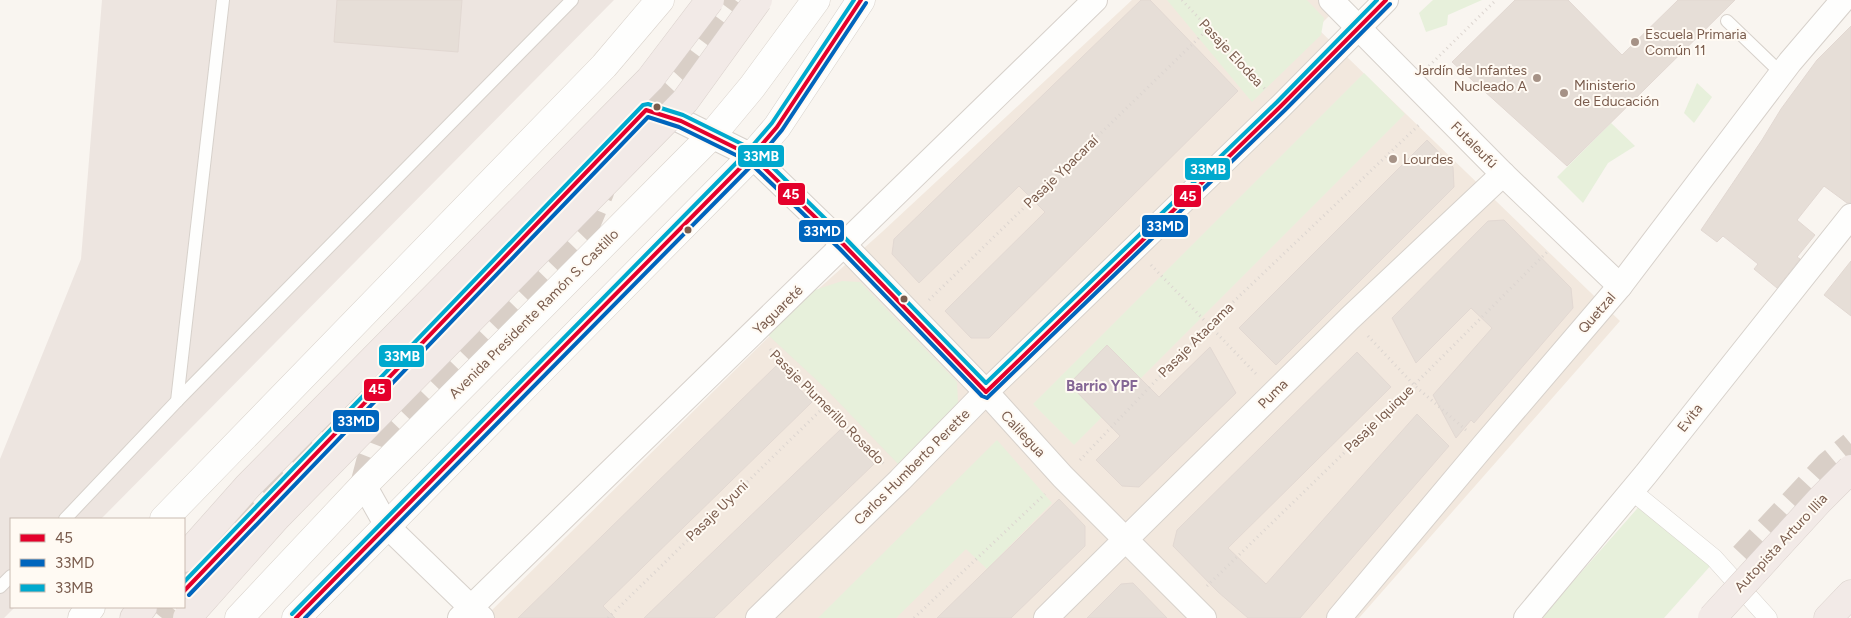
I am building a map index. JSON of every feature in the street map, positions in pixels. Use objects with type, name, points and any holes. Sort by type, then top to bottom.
[{"type":"highway","points":[[185,557],[248,486],[650,79],[710,0]]},
{"type":"highway","points":[[187,618],[276,518],[685,101],[758,0]]},
{"type":"highway","name":"Autopista Arturo Illia","points":[[1712,618],[1819,501],[1851,469]]},
{"type":"highway","points":[[1828,618],[1851,594]]},
{"type":"highway","points":[[134,618],[142,608]]},
{"type":"main road","points":[[165,518],[604,66],[660,0]]},
{"type":"main road","name":"Avenida Presidente Ramón S. Castillo","points":[[239,618],[364,485],[712,135],[752,87],[816,0]]},
{"type":"main road","points":[[296,618],[752,156],[777,126],[861,0]]},
{"type":"main road","points":[[82,618],[90,608]]},
{"type":"street","name":"Yaguareté","points":[[471,614],[1094,0]]},
{"type":"street","name":"Futaleufú","points":[[1331,0],[1503,174],[1620,286]]},
{"type":"street","name":"Carlos Humberto Perette","points":[[758,618],[900,480],[986,392],[1281,106],[1386,0]]},
{"type":"street","name":"Quetzal","points":[[1339,618],[1620,286],[1781,73],[1844,0]]},
{"type":"street","name":"Calilegua","points":[[681,121],[752,156],[844,245],[986,392],[1064,477],[1197,610]]},
{"type":"street","name":"Puma","points":[[1046,618],[1350,318],[1503,174]]},
{"type":"street","name":"Evita","points":[[1526,618],[1632,491],[1851,216]]},
{"type":"street","points":[[364,485],[387,526],[471,614]]},
{"type":"street","points":[[1632,491],[1714,558],[1768,618]]},
{"type":"lane","points":[[177,400],[223,0]]},
{"type":"lane","points":[[66,518],[177,400],[572,0]]},
{"type":"lane","points":[[1727,21],[1781,73]]},
{"type":"lane","points":[[0,588],[10,577]]},
{"type":"path","name":"Pasaje Elodea","points":[[1182,0],[1281,106]]},
{"type":"path","points":[[1413,82],[1496,0]]},
{"type":"path","name":"Pasaje Ypacaraí","points":[[912,316],[1209,28]]},
{"type":"path","name":"Pasaje Atacama","points":[[914,618],[1064,477],[1209,325],[1437,108]]},
{"type":"path","name":"Pasaje Iquique","points":[[1197,610],[1414,385],[1566,234]]},
{"type":"path","points":[[1148,263],[1274,393]]},
{"type":"path","points":[[1350,318],[1414,385],[1484,445]]},
{"type":"path","name":"Pasaje Plumerillo Rosado","points":[[754,333],[900,480]]},
{"type":"path","name":"Pasaje Uyuni","points":[[608,618],[826,405]]},
{"type":"shaded area","points":[[102,0],[614,0],[102,518],[10,518],[10,608],[14,608],[4,618],[0,618],[0,459],[81,259]]},
{"type":"shaded area","points":[[1132,0],[1345,0],[1317,28],[1620,321],[1359,618],[484,618],[806,300]]},
{"type":"green space","points":[[1167,0],[1307,0],[1324,18],[1321,35],[1252,102]]},
{"type":"green space","points":[[1433,0],[1482,0],[1448,15],[1447,25],[1426,32],[1419,13]]},
{"type":"green space","points":[[1364,73],[1405,114],[1074,445],[1033,404]]},
{"type":"green space","points":[[1697,83],[1712,97],[1694,123],[1684,113]]},
{"type":"green space","points":[[1611,123],[1635,146],[1608,163],[1583,203],[1557,177]]},
{"type":"green space","points":[[842,281],[860,282],[957,382],[958,403],[898,464],[825,388],[767,334],[812,291]]},
{"type":"green space","points":[[997,440],[1052,503],[987,569],[966,549],[896,618],[818,618]]},
{"type":"green space","points":[[1643,502],[1712,564],[1664,618],[1541,618]]},
{"type":"building","points":[[337,0],[462,0],[458,52],[334,42]]},
{"type":"building","points":[[1141,0],[1150,0],[1238,91],[989,338],[971,338],[945,311],[1045,212],[1019,186],[919,283],[892,254],[894,239]]},
{"type":"building","name":"Ministerio de Educación","points":[[1515,0],[1568,0],[1622,55],[1678,0],[1735,0],[1567,166],[1452,62]]},
{"type":"building","points":[[1851,26],[1851,203],[1847,203],[1824,186],[1797,220],[1815,235],[1797,257],[1800,259],[1777,288],[1754,269],[1758,264],[1723,236],[1717,242],[1701,230],[1781,109],[1817,60]]},
{"type":"building","points":[[1427,140],[1453,167],[1454,187],[1276,365],[1239,328]]},
{"type":"building","points":[[1504,220],[1571,288],[1573,308],[1474,423],[1471,420],[1456,438],[1433,395],[1492,328],[1471,308],[1416,363],[1392,318],[1488,221]]},
{"type":"building","points":[[1851,261],[1851,316],[1824,295]]},
{"type":"building","points":[[1107,345],[1159,397],[1210,347],[1236,393],[1139,487],[1122,486],[1096,460],[1120,436],[1069,384]]},
{"type":"building","points":[[1357,352],[1391,387],[1228,548],[1266,584],[1417,414],[1449,446],[1300,618],[1248,618],[1218,592],[1173,546],[1177,530]]},
{"type":"building","points":[[777,365],[812,402],[603,606],[615,618],[518,618]]},
{"type":"building","points":[[841,429],[874,464],[714,618],[644,618]]},
{"type":"building","points":[[1059,499],[1085,526],[1085,546],[1011,618],[937,618]]},
{"type":"building","points":[[1133,583],[1167,618],[1087,618],[1121,584]]},
{"type":"tunnel","points":[[185,590],[604,155],[682,71],[735,0]]},
{"type":"tunnel","points":[[646,110],[681,121]]},
{"type":"tunnel","points":[[364,485],[379,439],[586,225],[600,192],[601,184]]},
{"type":"tunnel","points":[[1742,555],[1827,464],[1851,444]]},
{"type":"tunnel","points":[[162,618],[170,608]]},
{"type":"transit line","name":"33MB","points":[[292,614],[747,152],[772,123],[854,0]]},
{"type":"transit line","name":"45","points":[[296,618],[752,156],[777,127],[861,0]]},
{"type":"transit line","name":"33MB","points":[[185,581],[643,105],[648,104],[683,115],[756,151],[848,241],[986,383],[1277,102],[1377,0]]},
{"type":"transit line","name":"45","points":[[185,590],[646,110],[681,121],[752,156],[844,245],[986,392],[1281,106],[1386,0]]},
{"type":"transit line","name":"33MD","points":[[305,618],[757,160],[782,130],[866,3]]},
{"type":"transit line","name":"33MD","points":[[189,595],[648,117],[679,127],[748,161],[840,249],[982,396],[987,398],[1285,110],[1390,4]]},
{"type":"place","name":"Escuela Primaria Común 11","points":[[1635,42]]},
{"type":"place","name":"Jardín de Infantes Nucleado A","points":[[1537,78]]},
{"type":"place","name":"Ministerio de Educación","points":[[1564,93]]},
{"type":"place","name":"Lourdes","points":[[1393,159]]},
{"type":"district","name":"Barrio YPF","points":[[1102,386]]}]
